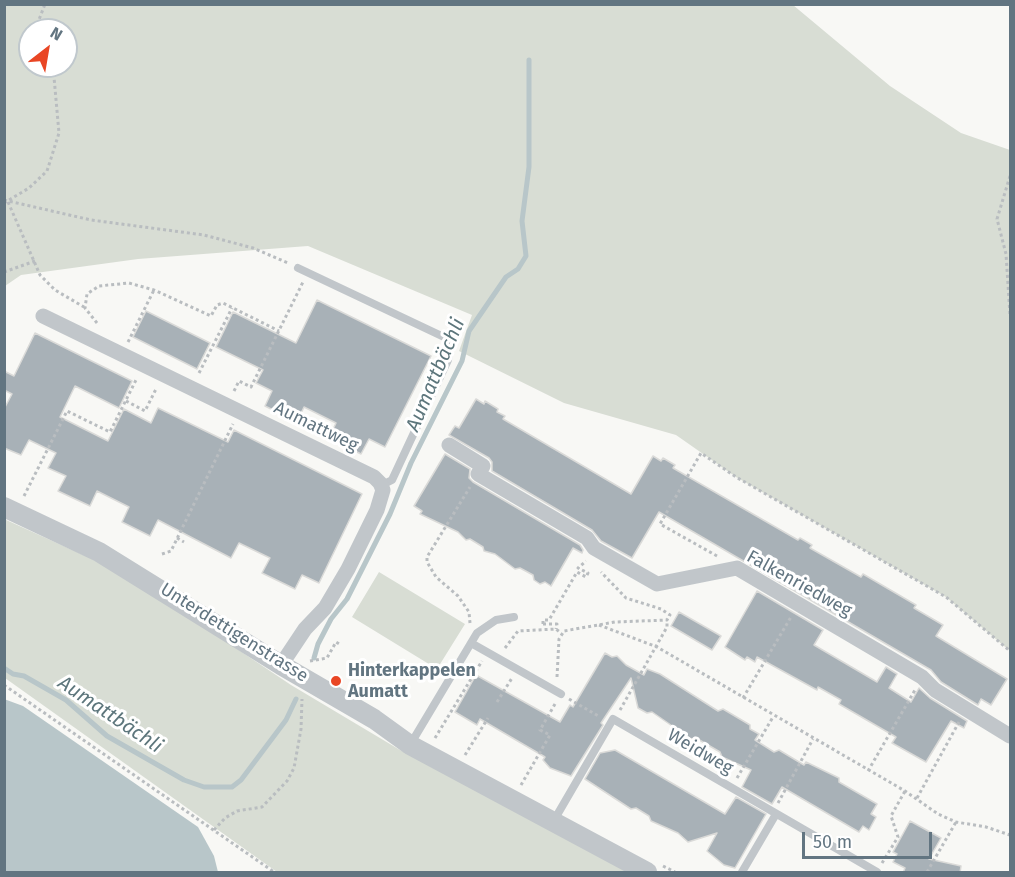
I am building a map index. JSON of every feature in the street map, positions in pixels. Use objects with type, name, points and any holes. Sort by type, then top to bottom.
[{"type":"street","name":"Aumattweg","points":[[43,316],[374,477],[382,485]]},
{"type":"street","name":"Falkenriedweg","points":[[449,445],[483,466],[478,474],[587,538],[591,554],[657,584],[737,568],[922,677],[935,690],[1011,736]]},
{"type":"street","points":[[281,665],[305,629],[325,608],[348,569],[377,510],[382,485]]},
{"type":"street","name":"Unterdettigenstrasse","points":[[4,507],[108,556],[281,665],[374,719],[410,745],[647,873]]},
{"type":"lane","points":[[298,268],[446,338],[450,346],[448,360],[392,480],[382,485]]},
{"type":"lane","points":[[410,745],[471,643],[489,623],[514,617]]},
{"type":"lane","points":[[471,643],[561,694]]},
{"type":"lane","points":[[553,823],[612,721]]},
{"type":"lane","name":"Weidweg","points":[[612,721],[877,872]]},
{"type":"lane","points":[[742,873],[775,813]]},
{"type":"path","points":[[6,201],[29,188],[47,171],[59,133],[54,78]]},
{"type":"path","points":[[1011,176],[997,219],[1006,254],[1011,315]]},
{"type":"path","points":[[6,201],[40,275],[56,290],[85,308],[99,326]]},
{"type":"path","points":[[6,201],[91,220],[204,235],[253,248],[298,268]]},
{"type":"path","points":[[4,272],[35,261]]},
{"type":"path","points":[[162,554],[171,551],[177,538],[233,409],[239,381],[251,387],[308,271]]},
{"type":"path","points":[[85,308],[84,302],[87,294],[99,286],[129,283],[154,290],[211,316],[219,303],[279,331]]},
{"type":"path","points":[[122,354],[154,290]]},
{"type":"path","points":[[192,388],[232,308]]},
{"type":"path","points":[[25,494],[67,411],[110,432],[134,384]]},
{"type":"path","points":[[126,401],[145,411],[159,384]]},
{"type":"path","points":[[737,568],[660,524],[700,453],[736,477],[927,585],[955,604],[1011,651]]},
{"type":"path","points":[[462,500],[427,557],[427,562],[436,577],[458,596],[468,612],[470,622],[465,633],[471,643]]},
{"type":"path","points":[[177,538],[184,542]]},
{"type":"path","points":[[591,554],[593,565]]},
{"type":"path","points":[[556,629],[557,624],[543,624],[543,620],[549,620],[577,572],[586,577],[588,573],[578,568],[591,554]]},
{"type":"path","points":[[519,789],[550,735],[540,730],[561,694],[612,721],[667,627],[670,615],[661,609],[626,598],[600,571]]},
{"type":"path","points":[[743,698],[798,605]]},
{"type":"path","points":[[561,633],[599,625],[667,621]]},
{"type":"path","points":[[599,625],[657,646],[956,822],[986,827],[1011,835]]},
{"type":"path","points":[[504,650],[516,631],[556,629],[561,633]]},
{"type":"path","points":[[550,672],[559,678],[561,633]]},
{"type":"path","points":[[327,658],[336,642],[341,645]]},
{"type":"path","points":[[432,742],[487,652]]},
{"type":"path","points":[[497,702],[518,669]]},
{"type":"path","points":[[214,830],[225,818],[237,811],[262,807],[287,781],[294,768],[306,679]]},
{"type":"path","points":[[4,685],[273,873]]},
{"type":"path","points":[[868,771],[913,693]]},
{"type":"path","points":[[917,798],[967,710]]},
{"type":"path","points":[[741,770],[773,716]]},
{"type":"path","points":[[463,759],[488,718]]},
{"type":"path","points":[[775,813],[813,739]]},
{"type":"path","points":[[890,850],[898,837],[891,816],[905,791]]},
{"type":"path","points":[[927,873],[956,822]]},
{"type":"shaded area","points":[[5,4],[793,5],[890,86],[961,133],[1010,150],[1010,651],[946,597],[736,477],[676,435],[564,403],[459,351],[472,315],[308,246],[138,259],[21,275],[5,286]]},
{"type":"shaded area","points":[[4,519],[90,558],[155,594],[291,685],[400,750],[631,872],[277,872],[5,678]]},
{"type":"shaded area","points":[[379,572],[465,624],[437,669],[352,617]]},
{"type":"shaded area","points":[[4,699],[23,706],[198,827],[214,856],[218,872],[5,872]]},
{"type":"building","points":[[317,300],[431,356],[385,447],[369,439],[361,454],[329,438],[336,423],[304,407],[297,422],[265,406],[272,391],[256,383],[263,370],[216,347],[233,312],[296,343]]},
{"type":"building","points":[[146,311],[210,343],[197,369],[133,337]]},
{"type":"building","points":[[35,333],[132,381],[119,408],[75,386],[60,417],[108,441],[124,409],[151,423],[158,408],[228,442],[234,430],[362,494],[319,583],[302,575],[295,589],[262,573],[270,558],[239,543],[231,558],[158,520],[150,536],[122,522],[129,507],[97,491],[90,506],[58,491],[66,476],[48,468],[56,453],[29,440],[21,455],[4,448],[4,409],[12,394],[4,390],[4,371],[14,376]]},
{"type":"building","points":[[476,399],[484,404],[485,401],[505,416],[503,419],[631,494],[653,456],[661,461],[663,458],[675,465],[673,468],[798,540],[800,538],[812,545],[810,548],[861,577],[863,574],[916,605],[914,608],[943,625],[936,636],[1007,679],[991,705],[981,699],[978,705],[941,682],[931,670],[659,512],[632,558],[601,541],[592,530],[492,471],[492,462],[489,458],[449,435],[455,426],[459,428]]},
{"type":"building","points":[[445,454],[470,469],[469,478],[473,482],[580,545],[582,553],[573,548],[551,586],[545,582],[540,584],[534,580],[533,575],[520,568],[515,569],[495,554],[484,551],[483,547],[470,539],[466,540],[458,532],[420,514],[422,511],[414,506]]},
{"type":"building","points":[[757,591],[823,630],[814,645],[877,682],[886,667],[897,674],[889,688],[911,702],[919,688],[930,698],[967,721],[964,728],[951,721],[926,762],[892,743],[896,737],[839,704],[841,700],[818,687],[817,690],[757,657],[755,662],[747,657],[745,660],[725,647]]},
{"type":"building","points":[[679,612],[721,636],[712,650],[671,626]]},
{"type":"building","points":[[605,653],[612,657],[617,656],[626,665],[644,675],[647,669],[660,674],[718,711],[723,709],[750,725],[750,729],[759,734],[755,740],[774,752],[779,750],[804,765],[806,762],[839,778],[839,782],[877,804],[871,814],[876,817],[869,830],[863,826],[859,832],[782,787],[772,804],[742,787],[751,770],[722,757],[720,752],[696,738],[691,739],[652,712],[647,713],[638,708],[631,678],[601,723],[603,725],[571,776],[550,768],[543,760],[545,757],[480,719],[477,725],[455,712],[476,675],[560,722],[570,705],[573,707]]},
{"type":"building","points":[[615,750],[725,814],[736,797],[766,814],[735,868],[724,865],[707,851],[717,833],[688,842],[678,833],[651,821],[649,816],[636,808],[631,809],[585,779],[600,753]]},
{"type":"building","points":[[910,821],[941,838],[929,859],[961,866],[960,873],[903,873],[905,868],[893,862],[897,854],[893,852]]},
{"type":"waterway","name":"Aumattbächli","points":[[314,658],[318,644],[331,619],[347,599],[390,514],[411,463],[462,361],[469,331],[506,277],[518,269],[526,256],[522,221],[529,167],[529,60]]},
{"type":"waterway","name":"Aumattbächli","points":[[4,668],[13,674],[24,676],[66,700],[107,736],[184,780],[204,787],[232,787],[241,780],[286,720],[296,699]]},
{"type":"place","name":"Hinterkappelen Aumatt","points":[[336,681]]}]
